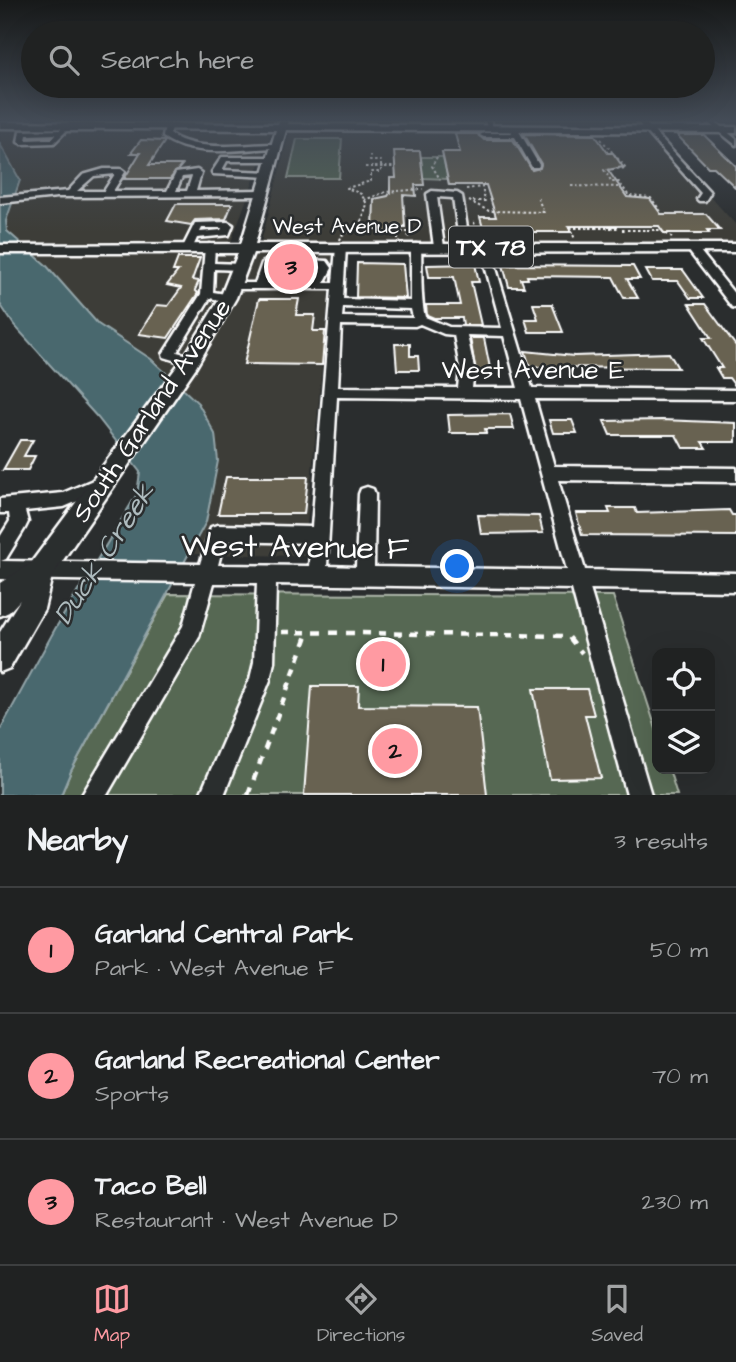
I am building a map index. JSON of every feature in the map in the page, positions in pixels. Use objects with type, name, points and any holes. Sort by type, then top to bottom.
[{"type":"main road","name":"South Garland Avenue","points":[[0,603],[31,571],[113,471],[190,361],[230,292],[241,267],[272,159]]},
{"type":"main road","name":"West Avenue D","points":[[0,249],[191,241],[210,247],[412,243],[439,247],[736,248]]},
{"type":"main road","name":"South Garland Avenue","points":[[0,658],[35,600],[31,571]]},
{"type":"street","points":[[532,158],[536,165]]},
{"type":"street","points":[[674,158],[706,193],[702,199]]},
{"type":"street","points":[[268,174],[216,172],[225,159],[272,159]]},
{"type":"street","points":[[70,194],[84,175],[121,172],[107,193]]},
{"type":"street","points":[[170,193],[179,175],[197,173],[191,193]]},
{"type":"street","points":[[212,193],[218,180],[248,180],[250,174]]},
{"type":"street","points":[[0,200],[107,193],[262,193]]},
{"type":"street","points":[[439,247],[432,194],[457,197],[465,247]]},
{"type":"street","points":[[191,241],[198,225],[228,225],[227,229],[252,229]]},
{"type":"street","points":[[317,575],[341,243]]},
{"type":"street","points":[[412,243],[419,320]]},
{"type":"street","points":[[190,361],[169,354],[207,294],[210,247]]},
{"type":"street","points":[[485,247],[639,795]]},
{"type":"street","points":[[692,248],[736,304]]},
{"type":"street","points":[[260,286],[267,263],[316,261],[327,265],[317,286]]},
{"type":"street","points":[[209,266],[241,267]]},
{"type":"street","points":[[207,294],[260,286],[338,286]]},
{"type":"street","points":[[337,303],[416,305]]},
{"type":"street","points":[[335,321],[419,320],[448,331],[509,332]]},
{"type":"street","points":[[460,332],[467,368],[464,393]]},
{"type":"street","name":"West Avenue E","points":[[330,392],[736,395]]},
{"type":"street","points":[[7,505],[64,500],[113,471]]},
{"type":"street","points":[[547,473],[736,475]]},
{"type":"street","points":[[365,576],[367,494]]},
{"type":"street","points":[[0,553],[19,522],[7,505]]},
{"type":"street","points":[[94,795],[192,630],[217,533],[321,535]]},
{"type":"street","name":"West Avenue F","points":[[0,570],[736,582]]},
{"type":"street","points":[[212,795],[260,680],[264,662],[267,575]]},
{"type":"path","points":[[341,243],[342,235],[361,227],[367,206],[360,194],[347,187],[371,181],[371,172],[381,172],[380,161],[370,161],[370,158]]},
{"type":"path","points":[[436,158],[432,166],[440,178]]},
{"type":"path","points":[[618,158],[626,168],[604,170],[612,182],[619,182],[629,196],[651,198],[663,213]]},
{"type":"path","points":[[365,167],[396,167]]},
{"type":"path","points":[[571,186],[622,187]]},
{"type":"path","points":[[466,189],[482,187],[485,201],[469,201],[489,211],[544,212],[537,197]]},
{"type":"path","points":[[575,239],[569,227],[660,230],[674,239]]},
{"type":"path","points":[[620,228],[627,239]]},
{"type":"path","points":[[392,232],[408,232],[412,243]]},
{"type":"path","points":[[398,232],[398,239]]},
{"type":"path","points":[[275,632],[568,636],[585,656]]},
{"type":"path","points":[[248,795],[308,633]]},
{"type":"shaded area","points":[[8,158],[262,158],[228,250],[333,250],[304,556],[192,554],[206,522],[218,461],[215,434],[151,359],[98,324],[46,265],[7,231],[6,221],[20,180]]},
{"type":"shaded area","points":[[283,158],[676,158],[736,225],[736,242],[261,242]]},
{"type":"green space","points":[[293,158],[341,158],[339,178],[288,178]]},
{"type":"green space","points":[[421,158],[443,158],[448,179],[423,178]]},
{"type":"green space","points":[[168,594],[613,596],[652,717],[652,774],[671,774],[677,795],[61,795],[71,771]]},
{"type":"water","name":"Duck Creek","points":[[0,158],[8,158],[20,180],[6,221],[7,231],[46,265],[98,324],[151,359],[198,403],[215,434],[218,461],[206,522],[71,771],[61,795],[0,795],[0,730],[55,629],[137,494],[140,472],[98,418],[14,325],[0,304]]},
{"type":"building","points":[[137,158],[154,158],[149,165],[182,165],[170,179],[124,179]]},
{"type":"building","points":[[395,158],[421,158],[424,185],[415,185],[416,196],[403,195],[405,227],[400,227],[401,232],[379,232],[379,229],[373,229],[374,199],[388,196],[390,178],[396,178]]},
{"type":"building","points":[[443,158],[524,158],[532,170],[540,168],[538,158],[617,158],[623,167],[608,170],[627,197],[650,199],[661,214],[706,214],[720,230],[707,230],[709,233],[664,233],[659,226],[568,226],[571,232],[484,232],[480,217],[496,217],[486,185],[449,185]]},
{"type":"building","points":[[699,158],[728,158],[736,166],[736,188],[714,167],[708,167]]},
{"type":"building","points":[[176,204],[232,204],[226,219],[195,220],[191,225],[167,221]]},
{"type":"building","points":[[178,258],[200,258],[192,280],[199,281],[195,290],[198,293],[168,338],[139,334],[157,305],[168,306],[181,288],[167,285],[178,271],[173,271]]},
{"type":"building","points":[[357,263],[403,264],[406,298],[356,297]]},
{"type":"building","points":[[475,264],[479,282],[471,282],[481,325],[463,325],[462,318],[434,318],[427,315],[426,305],[460,305],[454,277],[429,277],[427,265]]},
{"type":"building","points":[[503,265],[633,266],[640,279],[627,279],[638,298],[624,298],[613,277],[527,276],[528,279],[521,279],[524,287],[509,287]]},
{"type":"building","points":[[646,270],[683,270],[703,298],[690,298],[678,281],[652,281]]},
{"type":"building","points":[[259,299],[299,299],[296,315],[315,315],[313,331],[325,331],[322,365],[244,364]]},
{"type":"building","points":[[533,304],[552,304],[563,332],[529,332],[525,319],[538,319]]},
{"type":"building","points":[[689,304],[705,304],[736,346],[736,387],[729,378],[722,378],[716,368],[722,368],[703,338],[711,338]]},
{"type":"building","points":[[470,338],[484,338],[491,373],[476,373]]},
{"type":"building","points":[[395,344],[410,344],[410,356],[418,356],[419,370],[397,370]]},
{"type":"building","points":[[525,351],[574,356],[669,353],[678,368],[530,367]]},
{"type":"building","points":[[510,414],[514,429],[485,429],[486,433],[450,433],[448,415]]},
{"type":"building","points":[[549,420],[572,420],[577,433],[553,433]]},
{"type":"building","points":[[604,421],[736,423],[736,442],[702,442],[706,448],[683,448],[676,435],[610,435]]},
{"type":"building","points":[[20,440],[33,440],[24,456],[35,456],[28,470],[3,470]]},
{"type":"building","points":[[226,477],[308,477],[304,514],[218,514]]},
{"type":"building","points":[[608,508],[635,508],[637,513],[729,510],[732,515],[736,515],[736,536],[582,535],[576,513],[610,513]]},
{"type":"building","points":[[478,515],[539,516],[543,533],[481,534]]},
{"type":"building","points":[[312,686],[359,686],[358,706],[477,707],[487,795],[304,795]]},
{"type":"building","points":[[533,689],[587,689],[594,715],[585,715],[601,778],[550,779]]},
{"type":"place","name":"Taco Bell","points":[[291,267]]},
{"type":"place","name":"Garland Central Park","points":[[383,664]]},
{"type":"place","name":"Garland Recreational Center","points":[[395,751]]}]
